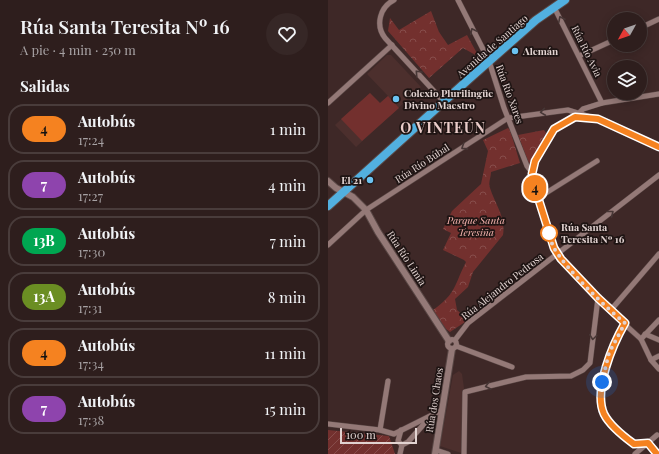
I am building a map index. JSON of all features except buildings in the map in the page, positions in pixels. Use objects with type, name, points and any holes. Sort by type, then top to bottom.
[{"type":"highway","name":"Avenida de Santiago","points":[[328,206],[489,61],[557,3]]},
{"type":"street","points":[[394,0],[383,8],[380,27],[382,34],[444,102]]},
{"type":"street","name":"Rúa Río Xares","points":[[458,0],[489,61],[508,118],[527,166],[532,174],[551,240],[558,254],[610,311],[641,339],[651,360],[659,369]]},
{"type":"street","name":"Rúa Río Avia","points":[[557,3],[579,56],[602,103]]},
{"type":"street","points":[[647,25],[659,19]]},
{"type":"street","points":[[579,56],[607,43]]},
{"type":"street","points":[[328,103],[392,45]]},
{"type":"street","points":[[532,174],[535,161],[554,129],[575,117],[583,109],[602,103],[659,94]]},
{"type":"street","points":[[508,118],[557,110],[579,112],[598,119],[659,147]]},
{"type":"street","points":[[575,117],[598,119]]},
{"type":"street","name":"Rúa Río Búbal","points":[[328,245],[366,210],[508,118]]},
{"type":"street","points":[[538,198],[597,161]]},
{"type":"street","name":"Rúa Alejandro Pedrosa","points":[[452,340],[468,323],[659,176]]},
{"type":"street","name":"Rúa Río Limia","points":[[328,181],[353,197],[366,210],[378,232],[452,340]]},
{"type":"street","points":[[610,311],[659,254]]},
{"type":"street","points":[[464,454],[465,392],[526,377],[571,376],[583,370],[590,363],[598,298]]},
{"type":"street","points":[[641,339],[659,320]]},
{"type":"street","points":[[625,323],[609,353],[602,382],[601,405],[609,421],[622,436],[634,444],[648,443]]},
{"type":"street","points":[[645,334],[659,340]]},
{"type":"street","points":[[452,340],[450,347],[512,367]]},
{"type":"street","name":"Rúa dos Chaos","points":[[436,452],[442,410],[454,348]]},
{"type":"street","points":[[651,360],[659,356]]},
{"type":"street","points":[[380,430],[388,381]]},
{"type":"street","points":[[328,424],[397,433],[402,429],[442,410]]},
{"type":"street","points":[[400,443],[408,442],[434,413]]},
{"type":"street","points":[[400,454],[402,429]]},
{"type":"street","points":[[390,433],[400,443]]},
{"type":"street","points":[[635,454],[657,435]]},
{"type":"street","points":[[648,443],[657,454]]},
{"type":"street","points":[[436,452],[448,454]]},
{"type":"shaded area","name":"Colexio Plurilingüe Divino Maestro","points":[[387,55],[391,55],[421,87],[356,147],[335,125],[370,93],[380,103],[388,96],[367,74]]},
{"type":"shaded area","points":[[459,371],[462,374],[464,388],[461,453],[440,446],[453,375]]},
{"type":"green space","points":[[431,11],[439,32],[448,45],[467,35],[479,57],[463,48],[429,78],[388,31],[390,18],[399,30]]},
{"type":"green space","points":[[370,93],[380,103],[388,96],[399,108],[362,141],[341,119]]},
{"type":"green space","name":"Parque Santa Teresiña","points":[[508,128],[510,130],[520,163],[491,172],[489,184],[502,216],[504,228],[503,235],[473,272],[468,287],[455,299],[457,310],[468,320],[450,332],[446,329],[433,310],[447,299],[454,288],[466,262],[443,250],[451,233],[443,229],[452,211],[481,184],[488,151],[483,140]]},
{"type":"green space","points":[[544,130],[546,133],[529,164],[518,135]]},
{"type":"green space","points":[[328,430],[389,436],[395,454],[328,454]]},
{"type":"bus line","name":"4","points":[[657,454],[648,443],[634,444],[622,436],[604,413],[601,405],[602,382],[609,353],[625,323],[610,311],[561,259],[554,248],[532,174],[535,161],[543,145],[554,129],[562,123],[575,117],[598,119],[659,147]]},
{"type":"place","name":"Alemán","points":[[515,51]]},
{"type":"place","name":"Colexio Plurilingüe Divino Maestro","points":[[396,99]]},
{"type":"place","name":"El 21","points":[[370,180]]},
{"type":"place","name":"Rúa Santa Teresita Nº 16","points":[[549,233]]},
{"type":"district","name":"O VINTEÚN","points":[[443,127]]},
{"type":"route","points":[[549,233],[547,228],[554,248],[561,259],[610,311],[625,323],[609,353],[602,382]]}]
